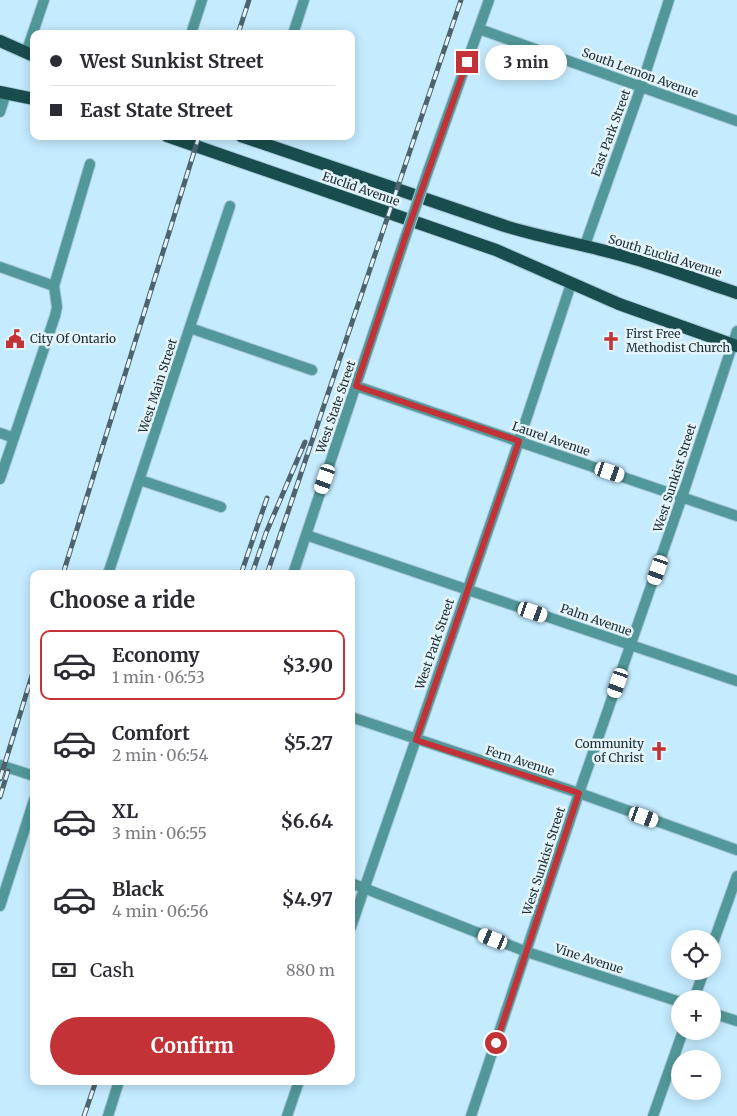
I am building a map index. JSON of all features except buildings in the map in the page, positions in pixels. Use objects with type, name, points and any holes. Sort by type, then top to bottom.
[{"type":"main road","points":[[4,46],[30,54]]},
{"type":"main road","points":[[3,93],[30,98]]},
{"type":"main road","name":"Euclid Avenue","points":[[179,140],[496,250],[527,262],[571,284]]},
{"type":"main road","name":"Euclid Avenue","points":[[253,140],[505,226],[584,246]]},
{"type":"main road","name":"South Euclid Avenue","points":[[584,246],[636,259],[737,293]]},
{"type":"main road","points":[[571,284],[619,304],[735,346]]},
{"type":"street","points":[[36,30],[44,0]]},
{"type":"street","points":[[191,30],[202,0]]},
{"type":"street","points":[[293,30],[304,0]]},
{"type":"street","name":"West State Street","points":[[294,570],[402,247],[489,0]]},
{"type":"street","name":"East Park Street","points":[[584,246],[641,87],[669,0]]},
{"type":"street","name":"South Lemon Avenue","points":[[479,29],[737,120]]},
{"type":"street","points":[[0,112],[3,93]]},
{"type":"street","points":[[0,479],[57,307],[54,286],[90,164]]},
{"type":"street","name":"West Main Street","points":[[109,570],[230,206]]},
{"type":"street","points":[[0,267],[54,286]]},
{"type":"street","name":"West Park Street","points":[[355,916],[519,441],[571,284]]},
{"type":"street","points":[[190,328],[312,370]]},
{"type":"street","name":"West Sunkist Street","points":[[472,1116],[579,793],[632,646],[735,346],[737,331]]},
{"type":"street","name":"Laurel Avenue","points":[[356,386],[737,516]]},
{"type":"street","points":[[0,433],[14,438]]},
{"type":"street","points":[[140,480],[221,507]]},
{"type":"street","name":"Palm Avenue","points":[[306,535],[737,681]]},
{"type":"street","name":"Fern Avenue","points":[[355,718],[579,793],[737,850]]},
{"type":"street","points":[[0,765],[30,775]]},
{"type":"street","points":[[0,906],[30,812]]},
{"type":"street","points":[[718,930],[737,876]]},
{"type":"street","name":"Vine Avenue","points":[[355,884],[526,952],[671,999]]},
{"type":"street","points":[[721,1016],[737,1021]]},
{"type":"street","points":[[654,1116],[680,1040]]},
{"type":"street","points":[[108,1116],[118,1085]]},
{"type":"street","points":[[287,1116],[298,1085]]},
{"type":"railway","points":[[239,30],[249,0]]},
{"type":"railway","points":[[268,570],[461,0]]},
{"type":"railway","points":[[64,570],[198,140]]},
{"type":"railway","points":[[253,570],[266,533],[305,442]]},
{"type":"railway","points":[[242,570],[267,498]]},
{"type":"railway","points":[[0,779],[30,682]]},
{"type":"railway","points":[[0,797],[8,771]]},
{"type":"railway","points":[[84,1116],[95,1085]]},
{"type":"place","name":"City Of Ontario","points":[[15,339]]},
{"type":"place","name":"First Free Methodist Church","points":[[611,341]]},
{"type":"place","name":"Community of Christ","points":[[659,751]]},
{"type":"route","points":[[467,62],[411,220],[356,386],[519,441],[416,740],[579,793],[496,1043]]}]
